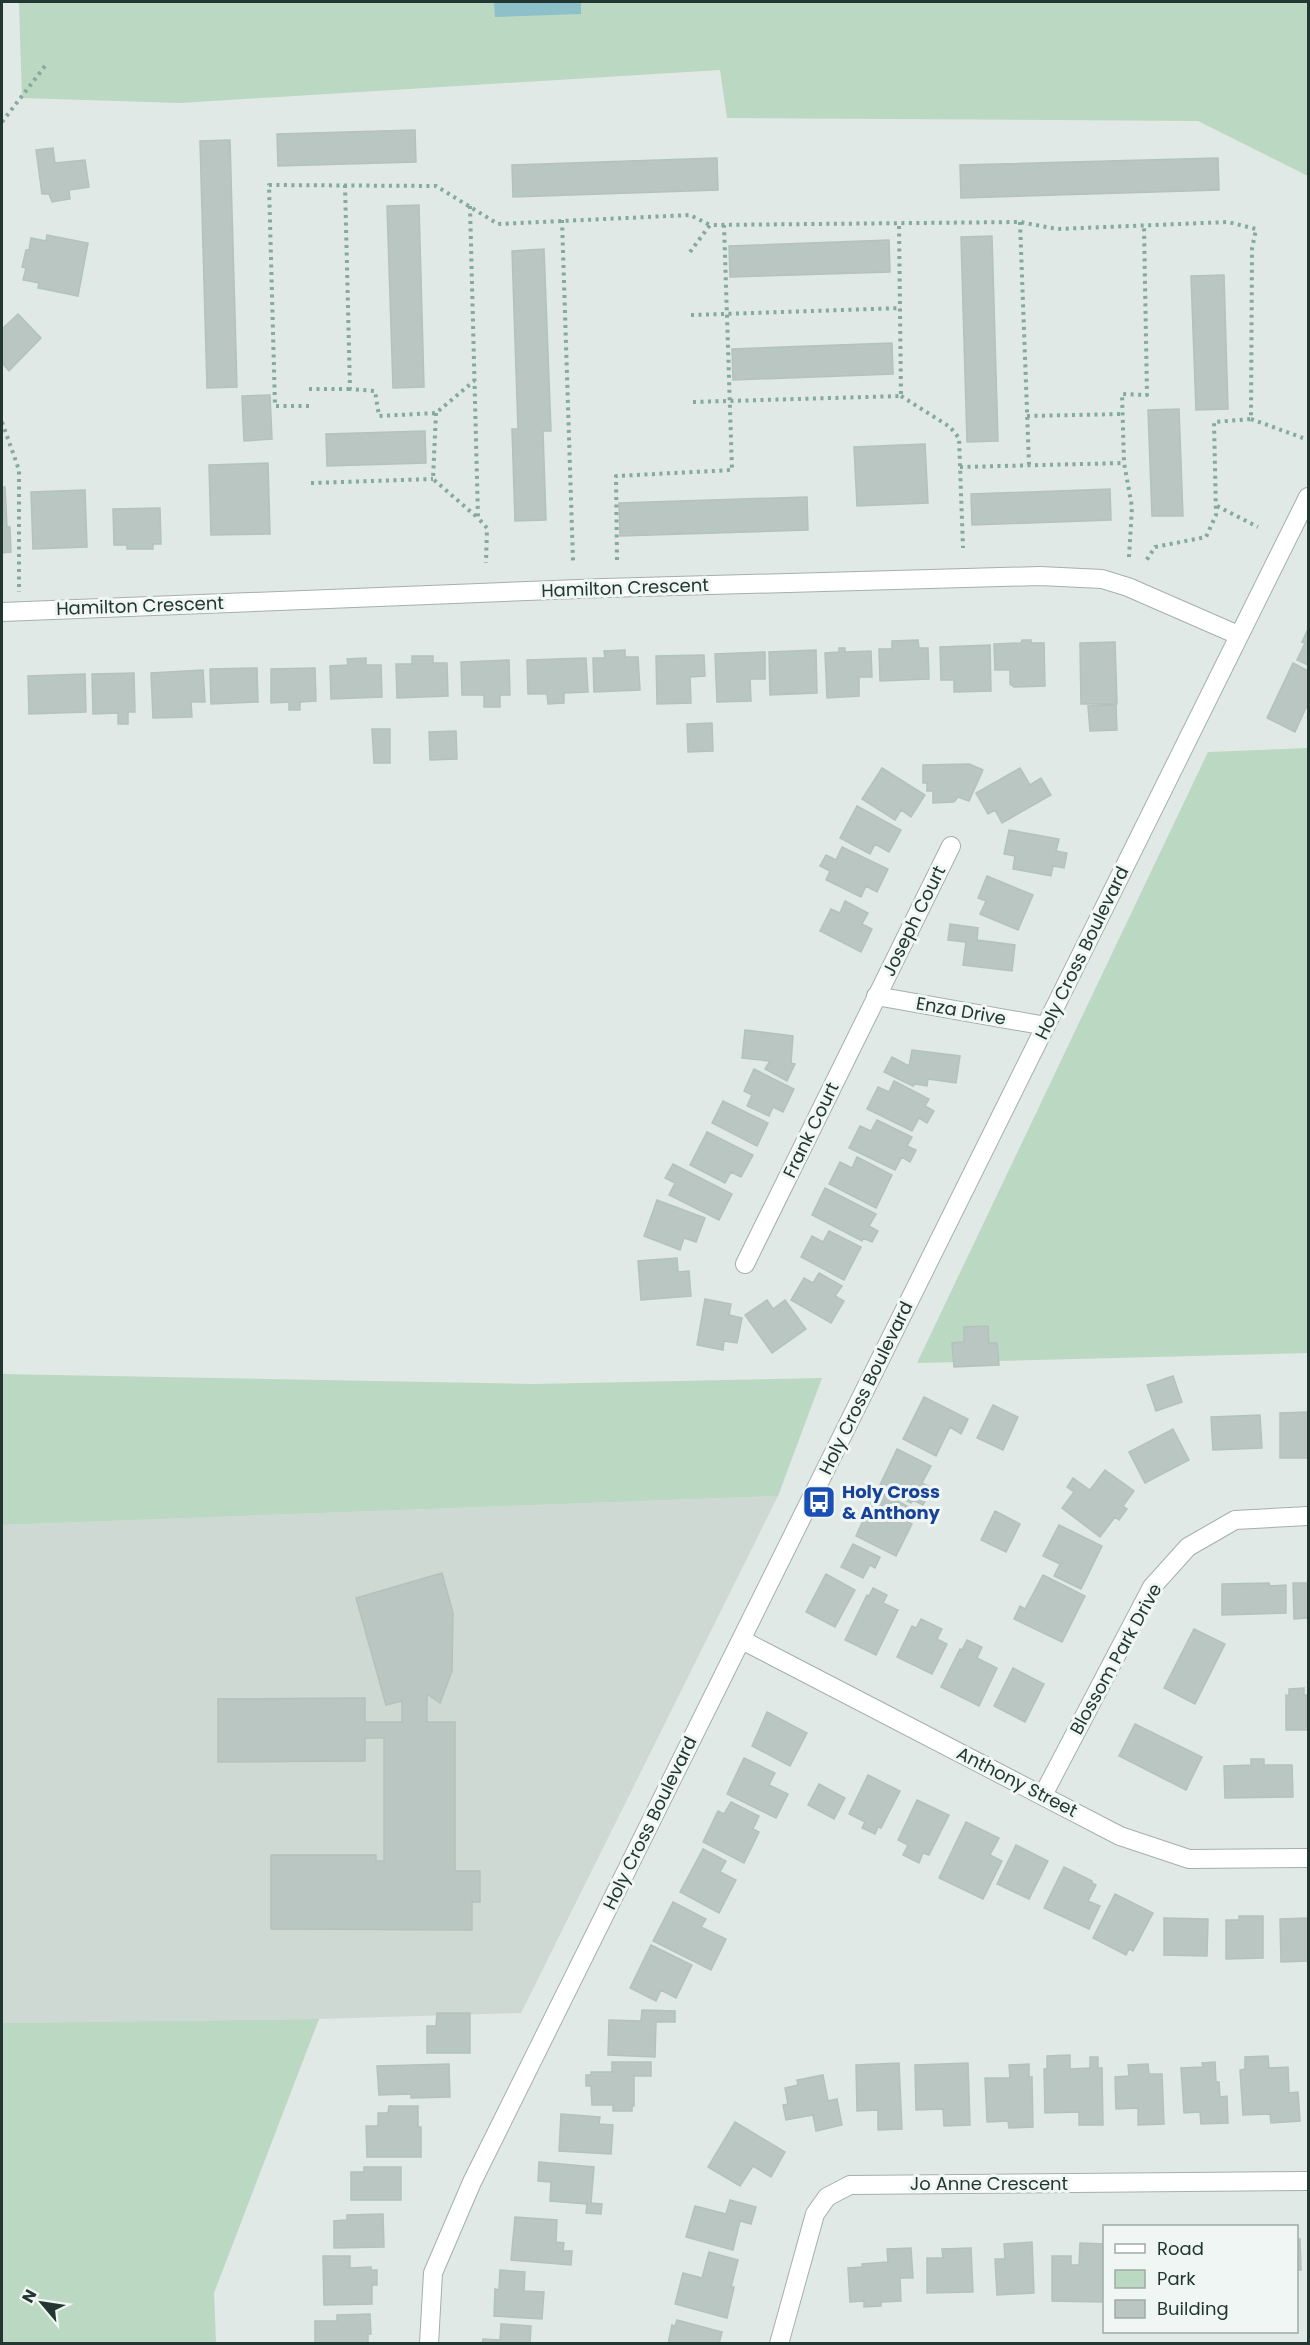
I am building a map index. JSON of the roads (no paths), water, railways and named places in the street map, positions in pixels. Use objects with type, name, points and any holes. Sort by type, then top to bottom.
[{"type":"street","name":"Holy Cross Boulevard","points":[[429,2343],[433,2273],[472,2182],[1308,496]]},
{"type":"street","name":"Hamilton Crescent","points":[[10,611],[604,588],[1040,576],[1102,579],[1128,587],[1238,635]]},
{"type":"street","name":"Joseph Court","points":[[876,996],[951,846]]},
{"type":"street","name":"Enza Drive","points":[[876,996],[1046,1026]]},
{"type":"street","name":"Frank Court","points":[[745,1264],[876,996]]},
{"type":"street","name":"Blossom Park Drive","points":[[1043,1795],[1152,1587],[1188,1546],[1235,1520],[1308,1516]]},
{"type":"street","name":"Anthony Street","points":[[742,1640],[1120,1836],[1189,1859],[1308,1858]]},
{"type":"street","name":"Jo Anne Crescent","points":[[779,2343],[815,2214],[827,2197],[850,2185],[1308,2181]]},
{"type":"water","points":[[494,2],[581,2],[581,14],[495,17]]},
{"type":"place","name":"Holy Cross & Anthony","points":[[819,1502]]}]
